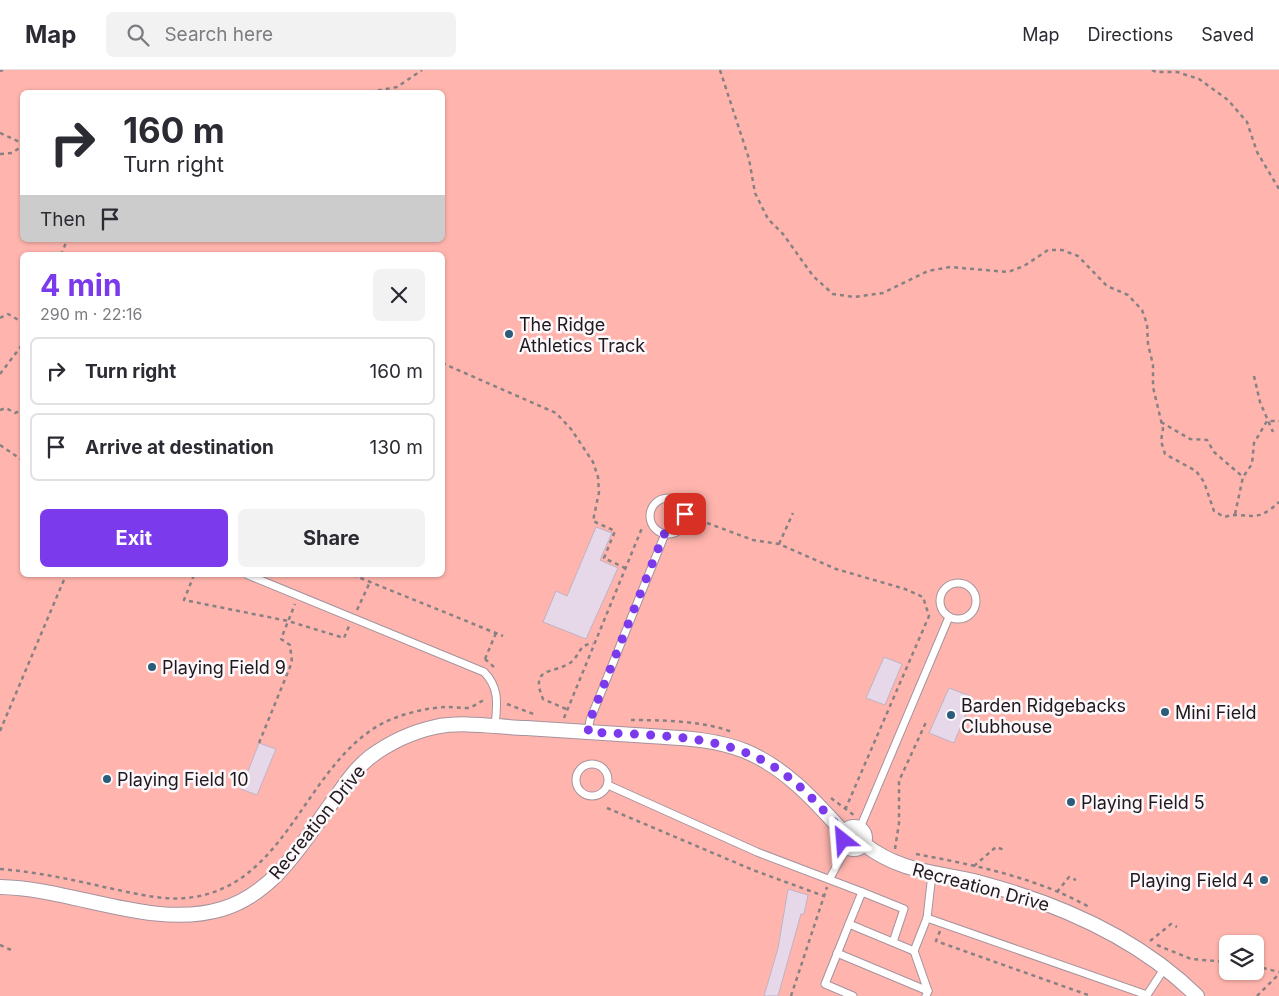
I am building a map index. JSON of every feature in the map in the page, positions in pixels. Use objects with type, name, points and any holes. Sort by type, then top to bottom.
[{"type":"street","name":"Recreation Drive","points":[[0,887],[20,887],[61,894],[168,916],[191,916],[222,909],[246,900],[268,884],[285,866],[352,775],[369,758],[406,737],[437,726],[589,726],[719,743],[744,751],[787,775],[808,794],[845,840]]},
{"type":"street","points":[[862,825],[865,836],[864,844],[856,849],[845,840],[851,827],[862,825]]},
{"type":"street","name":"Recreation Drive","points":[[864,844],[878,856],[904,867],[978,883],[1056,906],[1130,944],[1197,996]]},
{"type":"lane","points":[[670,499],[680,504],[685,520],[675,532],[664,534],[655,529],[650,514],[652,508],[660,500],[670,499]]},
{"type":"lane","points":[[589,726],[664,534]]},
{"type":"lane","points":[[253,577],[480,670],[493,681],[496,700],[495,727]]},
{"type":"lane","points":[[955,584],[966,586],[975,599],[973,610],[960,619],[949,617],[940,604],[942,593],[945,588],[955,584]]},
{"type":"lane","points":[[862,825],[949,617]]},
{"type":"lane","points":[[594,764],[606,771],[608,786],[598,795],[584,794],[579,788],[577,774],[581,768],[594,764]]},
{"type":"lane","points":[[608,786],[757,852],[830,878],[904,909],[893,942]]},
{"type":"lane","points":[[830,878],[845,840]]},
{"type":"lane","points":[[927,993],[914,951],[927,918],[932,874]]},
{"type":"lane","points":[[853,996],[824,984],[862,892]]},
{"type":"lane","points":[[927,918],[1147,995],[1164,969]]},
{"type":"lane","points":[[849,924],[914,951]]},
{"type":"lane","points":[[837,954],[927,993]]},
{"type":"path","points":[[381,90],[397,87],[422,70]]},
{"type":"path","points":[[720,70],[749,159],[755,193],[768,219],[783,234],[813,276],[833,294],[854,298],[883,293],[928,271],[950,267],[1008,272],[1024,266],[1048,250],[1062,250],[1078,256],[1107,286],[1128,295],[1142,310],[1147,324],[1148,344],[1153,365],[1153,387],[1162,422],[1161,441],[1165,454],[1196,471],[1204,482],[1214,511],[1224,517],[1235,514],[1247,517],[1261,515],[1279,502]]},
{"type":"path","points":[[1152,70],[1156,72],[1177,72],[1199,78],[1228,100],[1247,122],[1257,152],[1279,189]]},
{"type":"path","points":[[0,133],[20,144]]},
{"type":"path","points":[[0,154],[12,153],[20,147]]},
{"type":"path","points":[[0,318],[8,314],[20,321]]},
{"type":"path","points":[[0,374],[20,348]]},
{"type":"path","points":[[445,364],[556,413],[571,429],[593,462],[598,477],[599,492],[593,521],[616,531],[604,558],[625,568]]},
{"type":"path","points":[[1254,376],[1260,402],[1273,432]]},
{"type":"path","points":[[0,410],[6,408],[15,413],[20,411]]},
{"type":"path","points":[[1235,514],[1243,477],[1252,464],[1254,443],[1266,421],[1279,421]]},
{"type":"path","points":[[1162,422],[1190,440],[1208,440],[1214,452],[1243,477]]},
{"type":"path","points":[[0,444],[20,459]]},
{"type":"path","points":[[779,544],[793,513]]},
{"type":"path","points":[[707,523],[753,540],[779,544],[836,568],[905,589],[923,597],[928,606],[929,616],[845,810]]},
{"type":"path","points":[[564,718],[566,709],[642,528]]},
{"type":"path","points":[[0,731],[65,577]]},
{"type":"path","points":[[193,577],[184,600],[288,620],[344,638],[370,582]]},
{"type":"path","points":[[358,577],[503,636]]},
{"type":"path","points":[[259,743],[292,662],[290,645],[281,639],[298,596]]},
{"type":"path","points":[[480,670],[496,633]]},
{"type":"path","points":[[566,709],[543,699],[539,683],[544,673],[552,668],[565,666],[573,660],[580,648],[593,644]]},
{"type":"path","points":[[0,868],[35,872],[162,899],[195,897],[218,890],[245,876],[266,857],[327,774],[356,741],[386,722],[421,711],[446,707],[469,708],[482,700],[496,700],[539,716]]},
{"type":"path","points":[[556,718],[564,718],[589,726]]},
{"type":"path","points":[[626,720],[654,720],[723,728],[738,735]]},
{"type":"path","points":[[895,849],[899,823],[899,781],[927,720]]},
{"type":"path","points":[[826,794],[862,825]]},
{"type":"path","points":[[607,808],[753,870],[824,896]]},
{"type":"path","points":[[889,847],[904,851]]},
{"type":"path","points":[[974,866],[996,847],[1004,850]]},
{"type":"path","points":[[913,854],[974,866],[1027,880],[1093,908]]},
{"type":"path","points":[[1057,892],[1069,877],[1076,880]]},
{"type":"path","points":[[791,996],[830,878]]},
{"type":"path","points":[[943,924],[936,941],[1091,996]]},
{"type":"path","points":[[1150,941],[1171,924],[1177,927]]},
{"type":"path","points":[[1143,937],[1191,959],[1219,961]]},
{"type":"path","points":[[0,945],[11,950]]},
{"type":"path","points":[[1257,996],[1279,973],[1264,969]]},
{"type":"shaded area","points":[[0,70],[1279,70],[1279,996],[0,996]]},
{"type":"building","points":[[596,527],[612,533],[600,560],[618,568],[586,639],[543,622],[556,591],[567,596]]},
{"type":"building","points":[[884,657],[902,664],[885,705],[866,698]]},
{"type":"building","name":"Barden Ridgebacks Clubhouse","points":[[949,688],[973,697],[954,743],[929,733]]},
{"type":"building","points":[[259,743],[276,749],[257,795],[241,789]]},
{"type":"building","points":[[788,889],[808,895],[804,914],[801,914],[778,996],[764,996],[778,948]]},
{"type":"place","name":"The Ridge Athletics Track","points":[[509,334]]},
{"type":"place","name":"Playing Field 9","points":[[152,667]]},
{"type":"place","name":"Mini Field","points":[[1165,712]]},
{"type":"place","name":"Barden Ridgebacks Clubhouse","points":[[951,715]]},
{"type":"place","name":"Playing Field 10","points":[[107,779]]},
{"type":"place","name":"Playing Field 5","points":[[1071,802]]},
{"type":"place","name":"Playing Field 4","points":[[1264,880]]},
{"type":"route","points":[[685,514],[685,520],[680,529],[670,534],[664,534],[590,720],[588,732],[690,739],[719,743],[744,751],[787,775],[808,794],[844,833],[843,840]]}]
